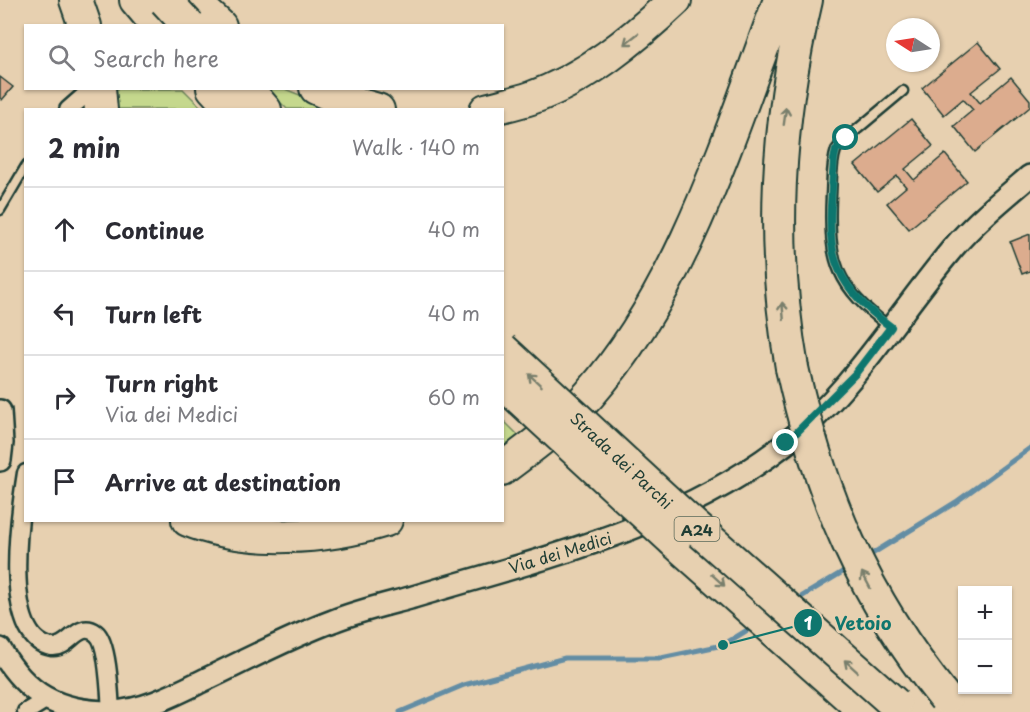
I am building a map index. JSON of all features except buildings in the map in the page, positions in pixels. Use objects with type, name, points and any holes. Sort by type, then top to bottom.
[{"type":"highway","points":[[76,0],[84,24]]},
{"type":"highway","points":[[136,0],[156,24]]},
{"type":"highway","points":[[165,0],[187,24]]},
{"type":"highway","points":[[192,0],[218,24]]},
{"type":"highway","points":[[493,108],[530,98],[572,79],[632,39],[675,0]]},
{"type":"highway","points":[[504,466],[561,422],[589,395],[636,333],[657,298],[684,245],[709,185],[780,0]]},
{"type":"highway","points":[[806,0],[789,87],[779,183],[778,232],[783,322],[792,368],[814,458],[854,556],[904,645],[952,705]]},
{"type":"highway","points":[[99,90],[100,108]]},
{"type":"highway","points":[[215,90],[231,108]]},
{"type":"highway","points":[[248,90],[263,108]]},
{"type":"highway","points":[[320,90],[340,99],[371,108]]},
{"type":"highway","name":"Strada dei Parchi","points":[[504,352],[683,516],[888,710]]},
{"type":"highway","name":"Strada dei Parchi","points":[[504,384],[674,541],[888,710]]},
{"type":"highway","points":[[504,404],[585,479],[674,541]]},
{"type":"highway","points":[[196,522],[235,532],[268,536],[342,530],[377,522]]},
{"type":"street","points":[[170,24],[184,0]]},
{"type":"street","points":[[70,108],[91,90]]},
{"type":"street","name":"Via dei Medici","points":[[0,649],[22,681],[47,699],[70,707],[111,712],[132,708],[173,695],[333,621],[607,538],[667,514],[750,468],[786,443],[855,374],[967,232],[1030,176]]},
{"type":"street","points":[[0,411],[2,443],[0,460]]},
{"type":"street","points":[[24,488],[13,569],[15,595],[21,620],[33,637],[51,647],[63,644],[81,630],[88,629],[97,634],[105,654],[111,712]]},
{"type":"street","points":[[26,712],[47,699]]},
{"type":"lane","points":[[891,327],[860,301],[843,278],[832,251],[830,216],[836,150],[842,142],[903,91]]},
{"type":"lane","points":[[0,210],[24,169]]},
{"type":"green space","points":[[111,90],[184,90],[202,108],[111,108]]},
{"type":"green space","points":[[268,90],[287,90],[332,108],[286,108]]},
{"type":"green space","points":[[504,421],[521,438],[504,451]]},
{"type":"waterway","points":[[867,557],[956,502],[1030,448]]},
{"type":"waterway","points":[[796,600],[849,568]]},
{"type":"waterway","points":[[400,712],[464,685],[565,658],[661,658],[723,645],[754,626]]},
{"type":"place","name":"Vetoio","points":[[723,645]]},
{"type":"route","points":[[786,443],[855,374],[891,327],[867,309],[853,294],[843,278],[832,251],[830,227],[834,154],[846,138]]}]
